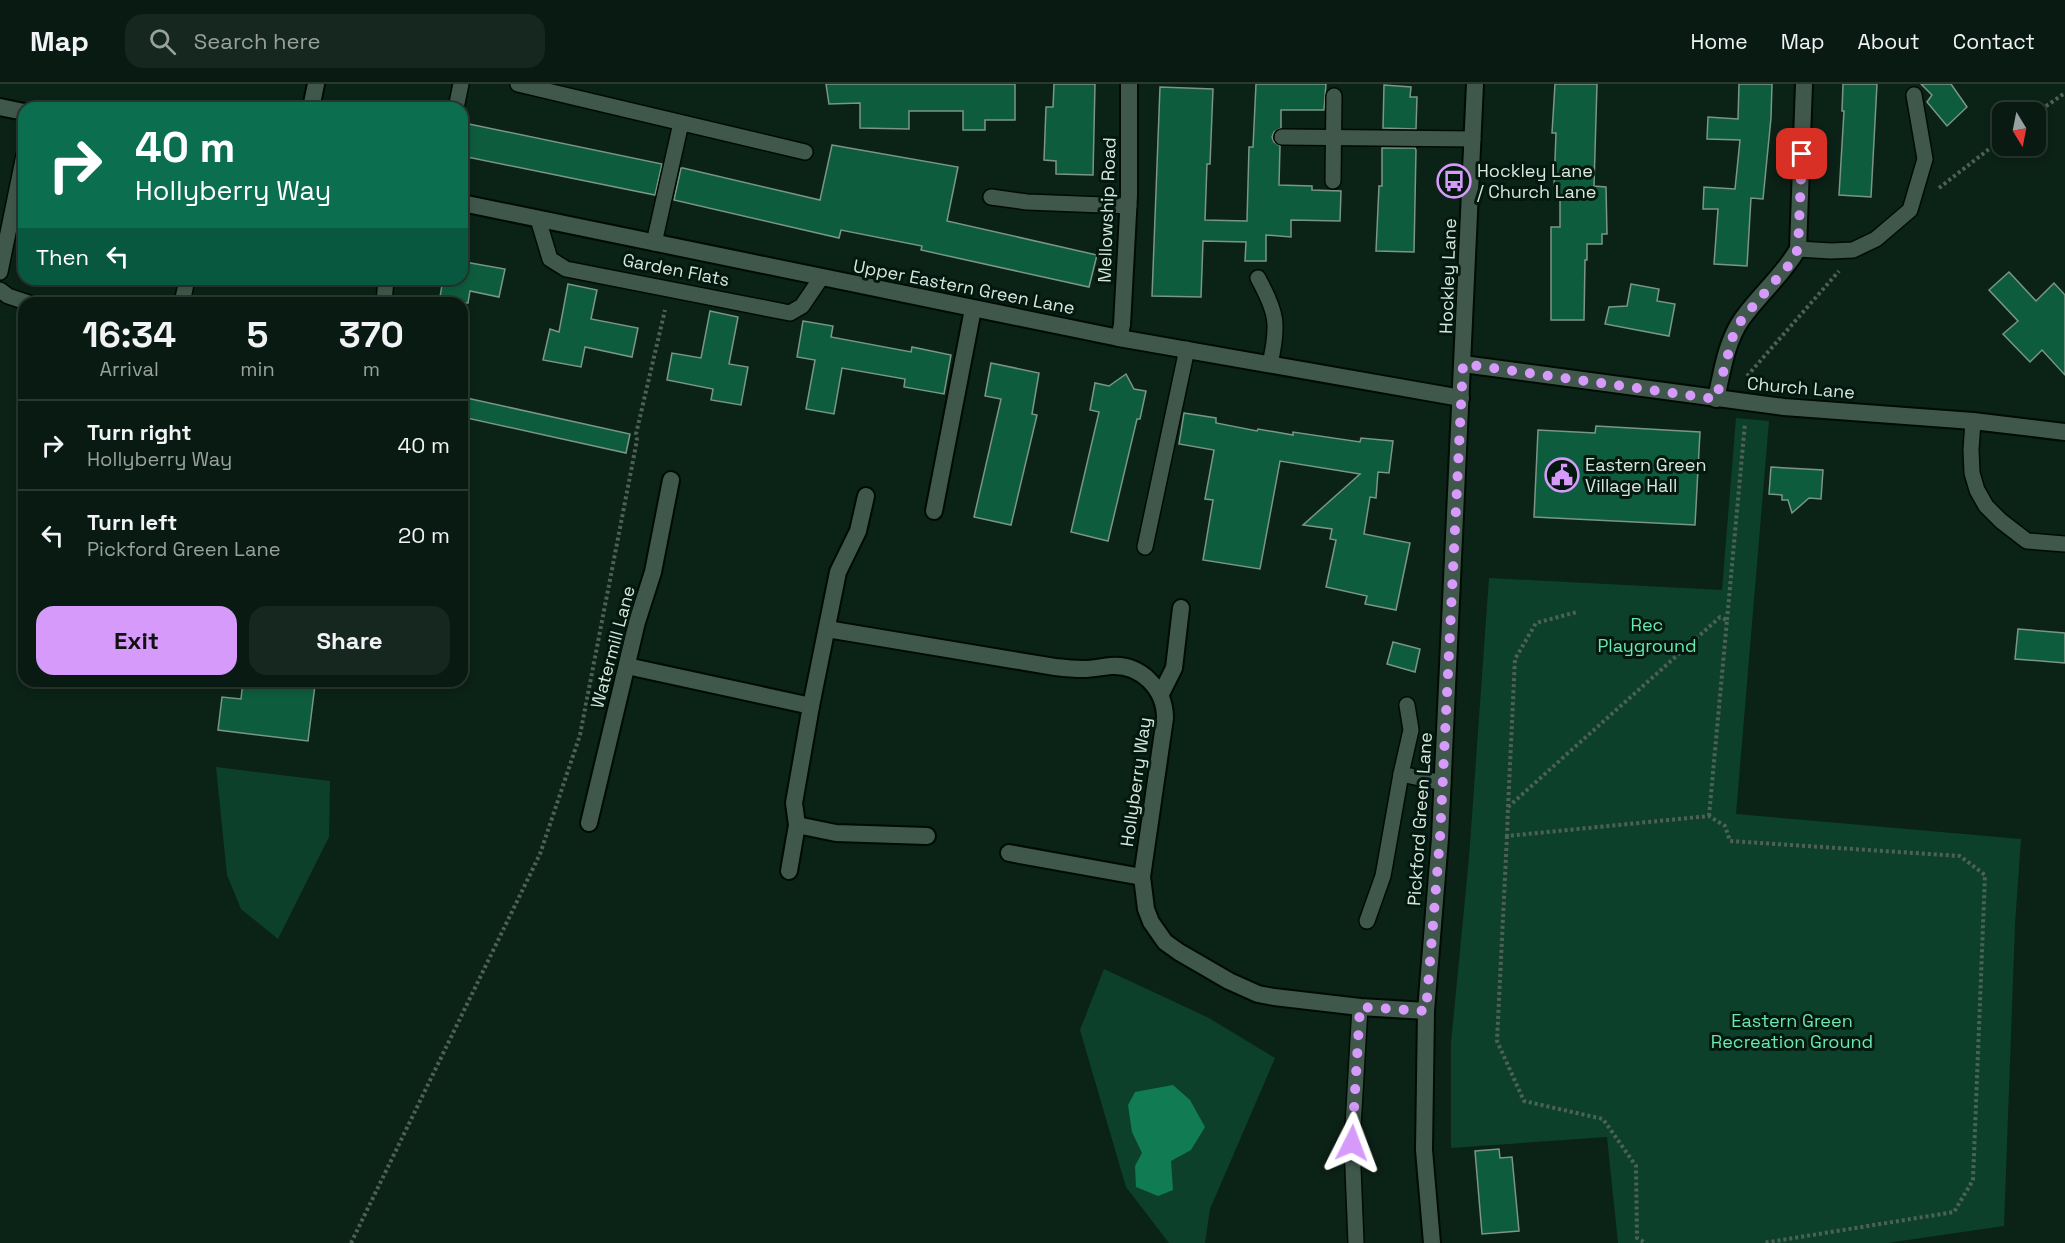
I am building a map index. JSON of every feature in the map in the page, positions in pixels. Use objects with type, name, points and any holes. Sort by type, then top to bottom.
[{"type":"street","points":[[312,102],[316,84]]},
{"type":"street","name":"Mellowship Road","points":[[1119,338],[1122,325],[1129,206],[1129,84]]},
{"type":"street","name":"Hockley Lane","points":[[1461,398],[1475,84]]},
{"type":"street","points":[[1716,399],[1733,336],[1742,319],[1789,265],[1798,249],[1804,84]]},
{"type":"street","points":[[0,107],[18,111]]},
{"type":"street","name":"Upper Eastern Green Lane","points":[[468,204],[1119,338],[1461,398]]},
{"type":"street","points":[[934,511],[973,309]]},
{"type":"street","name":"Church Lane","points":[[1463,364],[1784,407],[1973,421],[2065,432]]},
{"type":"street","name":"Pickford Green Lane","points":[[1432,1243],[1424,1150],[1426,1011],[1443,783],[1461,398]]},
{"type":"street","name":"Watermill Lane","points":[[590,823],[637,622],[653,572],[671,480]]},
{"type":"street","points":[[789,871],[797,825],[794,803],[838,572],[858,531],[866,496]]},
{"type":"street","points":[[1161,694],[1174,668],[1181,608]]},
{"type":"street","name":"Hollyberry Way","points":[[827,629],[1054,667],[1080,669],[1111,666],[1140,673],[1149,679],[1161,694],[1165,705],[1142,878],[1143,895],[1151,922],[1165,942],[1229,981],[1258,994],[1360,1007],[1426,1011]]},
{"type":"street","points":[[627,666],[811,706]]},
{"type":"street","points":[[797,825],[836,832],[927,836]]},
{"type":"street","points":[[1009,854],[1142,878]]},
{"type":"lane","points":[[457,102],[461,84]]},
{"type":"lane","points":[[518,84],[805,152]]},
{"type":"lane","points":[[1798,249],[1853,250],[1875,239],[1910,210],[1925,159],[1914,95]]},
{"type":"lane","points":[[1333,181],[1334,96]]},
{"type":"lane","points":[[654,243],[681,123]]},
{"type":"lane","points":[[1282,137],[1473,139]]},
{"type":"lane","points":[[0,272],[18,184]]},
{"type":"lane","points":[[991,198],[1027,202],[1129,206]]},
{"type":"lane","name":"Garden Flats","points":[[538,219],[550,259],[566,269],[790,313],[802,306],[821,278]]},
{"type":"lane","points":[[1258,278],[1272,304],[1277,329],[1270,364]]},
{"type":"lane","points":[[0,290],[18,299]]},
{"type":"lane","points":[[1145,547],[1187,349]]},
{"type":"lane","points":[[1973,421],[1972,473],[1977,490],[1986,506],[2027,541],[2065,544]]},
{"type":"lane","points":[[1367,921],[1383,876],[1411,730],[1407,705]]},
{"type":"lane","points":[[1401,774],[1443,783]]},
{"type":"lane","points":[[1356,1243],[1352,1143],[1360,1007]]},
{"type":"path","points":[[2046,106],[2065,93]]},
{"type":"path","points":[[1938,189],[1992,147]]},
{"type":"path","points":[[1747,376],[1842,268],[1853,250]]},
{"type":"path","points":[[351,1243],[540,854],[580,735],[635,451],[636,434],[670,288]]},
{"type":"path","points":[[1709,816],[1747,402]]},
{"type":"path","points":[[1577,612],[1536,623],[1515,659],[1497,1041],[1524,1101],[1603,1119],[1636,1166],[1637,1238],[1646,1243]]},
{"type":"path","points":[[1508,807],[1720,617],[1727,620]]},
{"type":"path","points":[[1507,836],[1709,816],[1725,826],[1730,841],[1960,856],[1985,875],[1973,1180],[1954,1212],[1763,1243]]},
{"type":"green space","name":"Eastern Green Recreation Ground","points":[[1736,418],[1769,421],[1736,814],[2021,839],[2015,924],[2004,1226],[1887,1243],[1618,1243],[1607,1137],[1451,1148],[1451,1043],[1469,858],[1489,578],[1722,590]]},
{"type":"green space","points":[[216,767],[330,781],[329,837],[278,939],[241,909],[227,875]]},
{"type":"green space","points":[[1104,969],[1209,1018],[1275,1058],[1210,1209],[1205,1243],[1169,1243],[1126,1187],[1080,1030]]},
{"type":"shaded area","points":[[1173,1085],[1190,1100],[1205,1127],[1191,1150],[1171,1161],[1173,1190],[1158,1196],[1136,1187],[1135,1166],[1142,1153],[1132,1132],[1128,1105],[1135,1092]]},
{"type":"building","points":[[826,84],[1015,84],[1015,120],[985,120],[985,130],[963,130],[963,111],[909,111],[909,129],[860,128],[860,103],[829,104]]},
{"type":"building","points":[[1054,84],[1095,84],[1093,175],[1056,174],[1056,161],[1044,160],[1046,107],[1053,107]]},
{"type":"building","points":[[1256,84],[1326,84],[1324,110],[1281,110],[1281,128],[1274,132],[1272,137],[1274,142],[1280,146],[1279,185],[1312,186],[1312,190],[1341,191],[1340,221],[1291,220],[1291,237],[1266,235],[1266,261],[1245,261],[1246,242],[1203,241],[1201,297],[1152,296],[1160,87],[1213,89],[1205,220],[1247,221],[1249,147],[1253,147]]},
{"type":"building","points":[[1555,84],[1597,84],[1594,186],[1606,187],[1607,234],[1602,234],[1602,244],[1587,244],[1584,320],[1551,320],[1551,227],[1560,227],[1560,186],[1554,186],[1556,133],[1552,133]]},
{"type":"building","points":[[1739,84],[1772,84],[1763,199],[1751,198],[1747,266],[1714,264],[1718,209],[1703,209],[1704,187],[1735,189],[1740,140],[1707,139],[1708,117],[1738,119]]},
{"type":"building","points":[[1843,84],[1877,84],[1871,197],[1839,195],[1844,111],[1842,111]]},
{"type":"building","points":[[1921,84],[1951,84],[1967,107],[1947,126],[1927,102],[1932,95]]},
{"type":"building","points":[[1384,85],[1411,87],[1410,97],[1417,97],[1416,129],[1383,128]]},
{"type":"building","points":[[469,124],[662,164],[655,195],[468,157]]},
{"type":"building","points":[[832,145],[958,167],[947,221],[1097,255],[1089,287],[921,250],[922,246],[841,230],[839,238],[674,200],[681,168],[683,168],[820,200]]},
{"type":"building","points":[[1382,148],[1415,148],[1416,150],[1414,252],[1376,251],[1379,186],[1382,186]]},
{"type":"building","points":[[468,263],[505,269],[499,297],[470,291],[468,303],[468,297],[440,297],[442,285],[468,285]]},
{"type":"building","points":[[2009,272],[2036,301],[2054,283],[2065,295],[2065,375],[2042,350],[2030,362],[2003,334],[2018,321],[1989,290]]},
{"type":"building","points":[[568,284],[597,290],[591,319],[638,328],[632,357],[585,347],[581,367],[543,360],[550,329],[559,332]]},
{"type":"building","points":[[1631,284],[1659,289],[1657,301],[1675,304],[1669,336],[1605,324],[1609,307],[1627,306]]},
{"type":"building","points":[[710,311],[738,317],[729,364],[748,367],[741,405],[711,400],[713,389],[667,380],[672,353],[701,358]]},
{"type":"building","points":[[803,321],[833,326],[831,337],[911,352],[912,347],[951,355],[944,394],[904,387],[905,379],[842,368],[834,414],[806,409],[815,360],[797,357]]},
{"type":"building","points":[[991,363],[1039,373],[1032,414],[1037,415],[1011,525],[974,517],[1001,399],[985,396]]},
{"type":"building","points":[[1126,374],[1134,389],[1146,391],[1140,419],[1137,419],[1108,541],[1071,532],[1099,412],[1090,410],[1095,383],[1109,386]]},
{"type":"building","points":[[468,398],[630,434],[626,453],[468,418]]},
{"type":"building","points":[[1184,413],[1216,418],[1216,423],[1257,431],[1258,429],[1293,435],[1293,432],[1360,442],[1361,438],[1393,441],[1389,473],[1378,472],[1376,498],[1370,497],[1364,534],[1410,543],[1396,610],[1365,604],[1367,596],[1326,587],[1336,540],[1330,539],[1332,529],[1303,525],[1360,474],[1280,461],[1260,569],[1203,560],[1213,500],[1205,499],[1214,450],[1179,444]]},
{"type":"building","points":[[1596,426],[1700,432],[1695,525],[1534,517],[1538,430],[1595,433]]},
{"type":"building","points":[[1771,467],[1823,470],[1821,499],[1809,498],[1792,513],[1788,500],[1782,500],[1782,495],[1769,494]]},
{"type":"building","points":[[2018,629],[2065,633],[2065,663],[2015,659]]},
{"type":"building","points":[[1393,642],[1420,649],[1415,672],[1387,664]]},
{"type":"building","points":[[242,687],[315,687],[308,741],[218,730],[222,697],[241,699]]},
{"type":"building","points":[[1499,1149],[1500,1158],[1512,1157],[1519,1231],[1482,1234],[1475,1151]]},
{"type":"place","name":"Hockley Lane / Church Lane","points":[[1454,181]]},
{"type":"place","name":"Eastern Green Village Hall","points":[[1562,475]]},
{"type":"route","points":[[1352,1143],[1360,1007],[1426,1011],[1440,838],[1463,364],[1716,399],[1733,336],[1742,319],[1789,265],[1798,249],[1802,154]]},
{"type":"park label","name":"Rec Playground","points":[[1647,635]]}]
